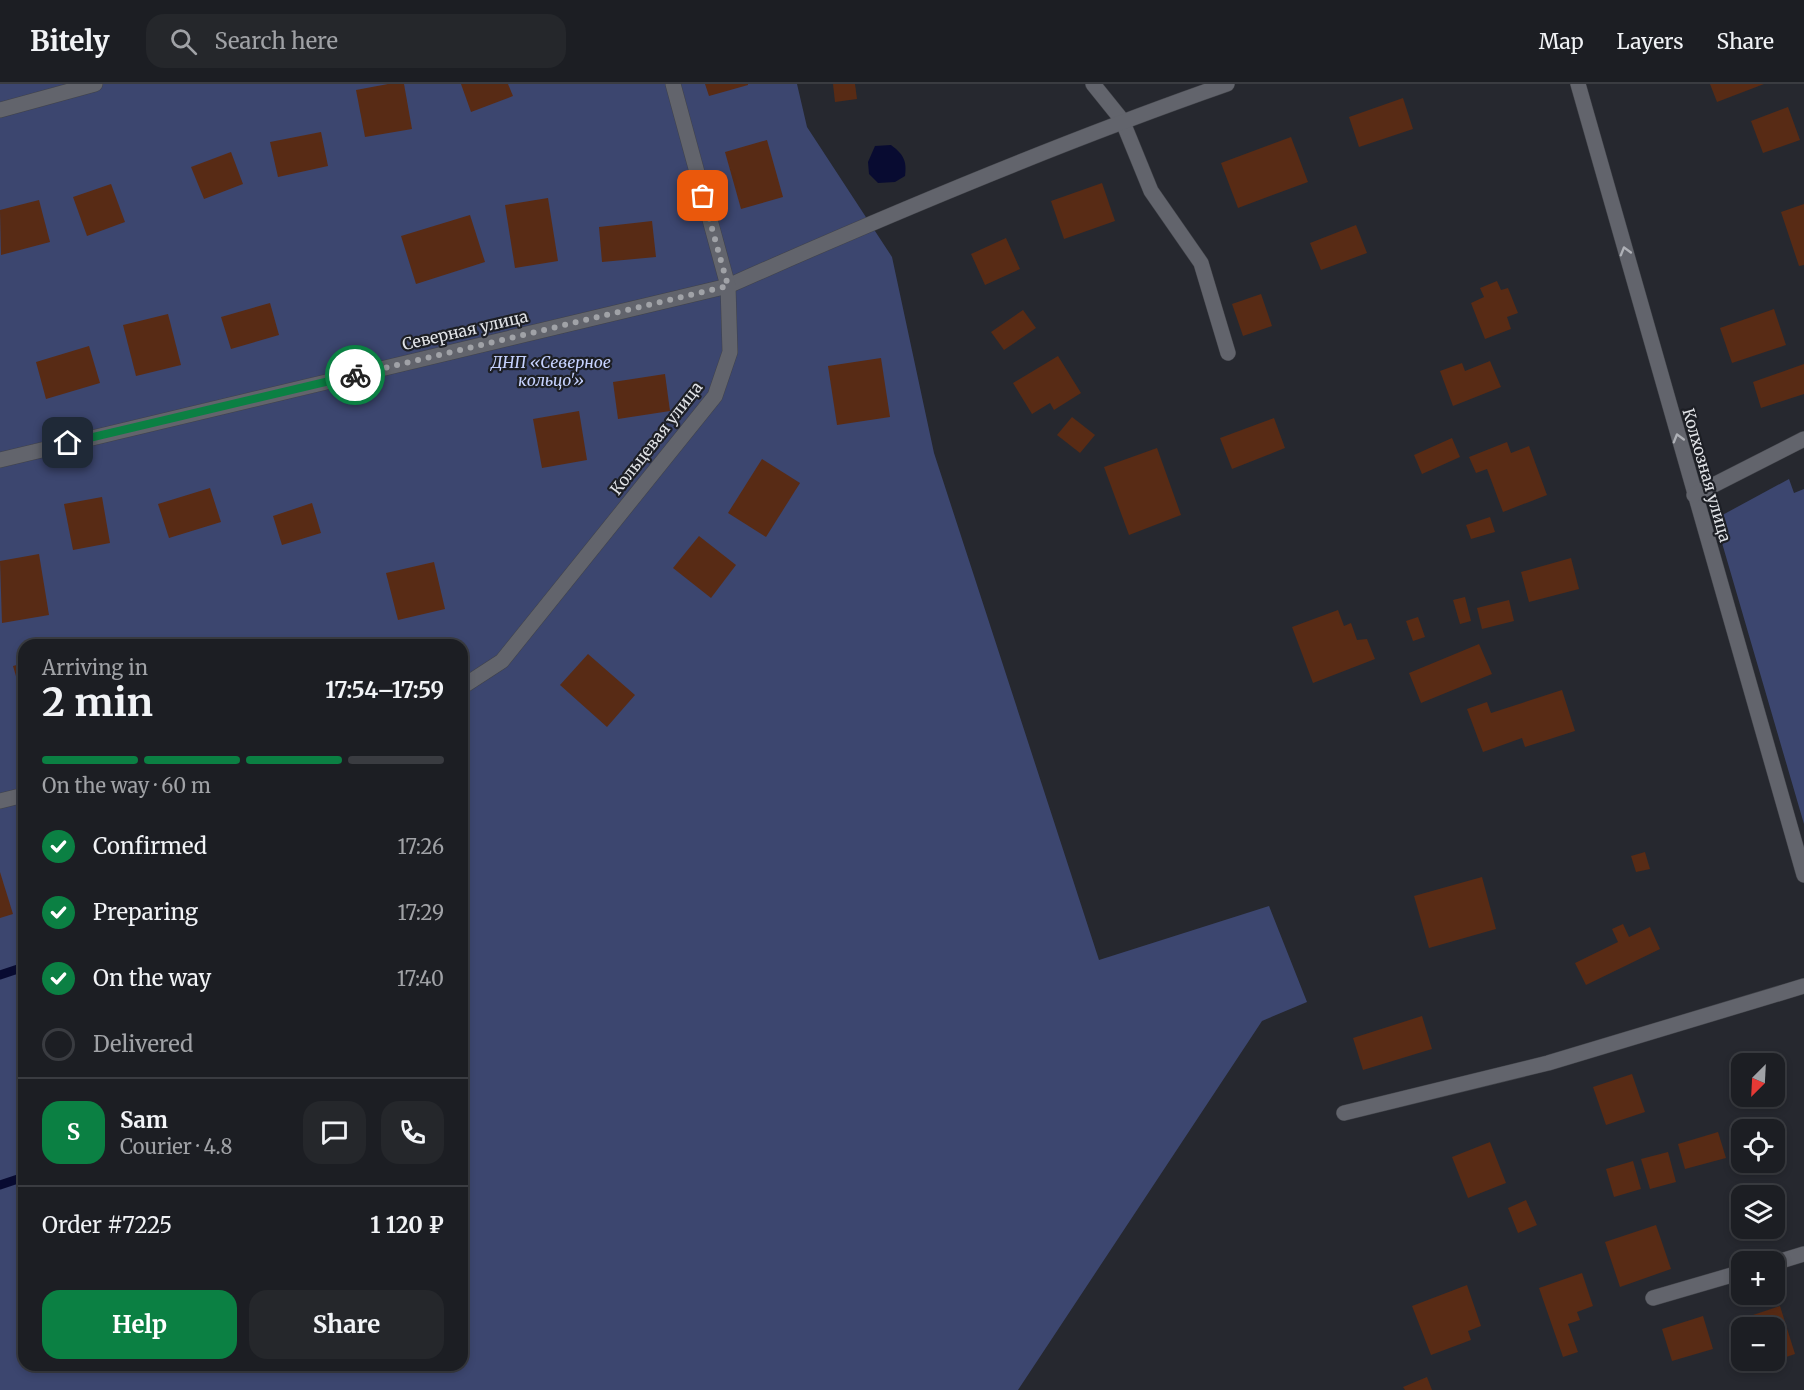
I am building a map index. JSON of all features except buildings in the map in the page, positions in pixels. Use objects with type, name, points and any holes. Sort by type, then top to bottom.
[{"type":"street","points":[[0,110],[95,84]]},
{"type":"street","name":"Кольцевая улица","points":[[468,683],[502,660],[715,396],[730,352],[728,286],[673,84]]},
{"type":"street","points":[[1093,84],[1122,120],[1151,191],[1201,263],[1228,353]]},
{"type":"street","name":"Северная улица","points":[[0,460],[728,286],[821,244],[1122,120],[1227,84]]},
{"type":"street","name":"Колхозная улица","points":[[1578,84],[1804,875]]},
{"type":"street","points":[[1694,495],[1804,439]]},
{"type":"street","points":[[0,801],[18,796]]},
{"type":"street","points":[[1344,1113],[1548,1063],[1804,986]]},
{"type":"street","points":[[1785,1260],[1804,1254]]},
{"type":"street","points":[[1653,1298],[1731,1275]]},
{"type":"green space","name":"ДНП «Северное кольцо'»","points":[[0,84],[797,84],[807,127],[892,257],[934,453],[1099,960],[1269,906],[1307,1002],[1262,1021],[1018,1390],[0,1390]]},
{"type":"green space","points":[[1789,479],[1794,493],[1804,489],[1804,824],[1715,519]]},
{"type":"shaded area","points":[[891,145],[899,151],[903,158],[905,176],[895,182],[878,183],[869,174],[868,162],[875,146]]},
{"type":"waterway","points":[[0,975],[18,969]]},
{"type":"waterway","points":[[0,1185],[18,1179]]},
{"type":"way so far","points":[[355,375],[728,286],[703,196]]},
{"type":"route","points":[[68,443],[355,375]]}]
